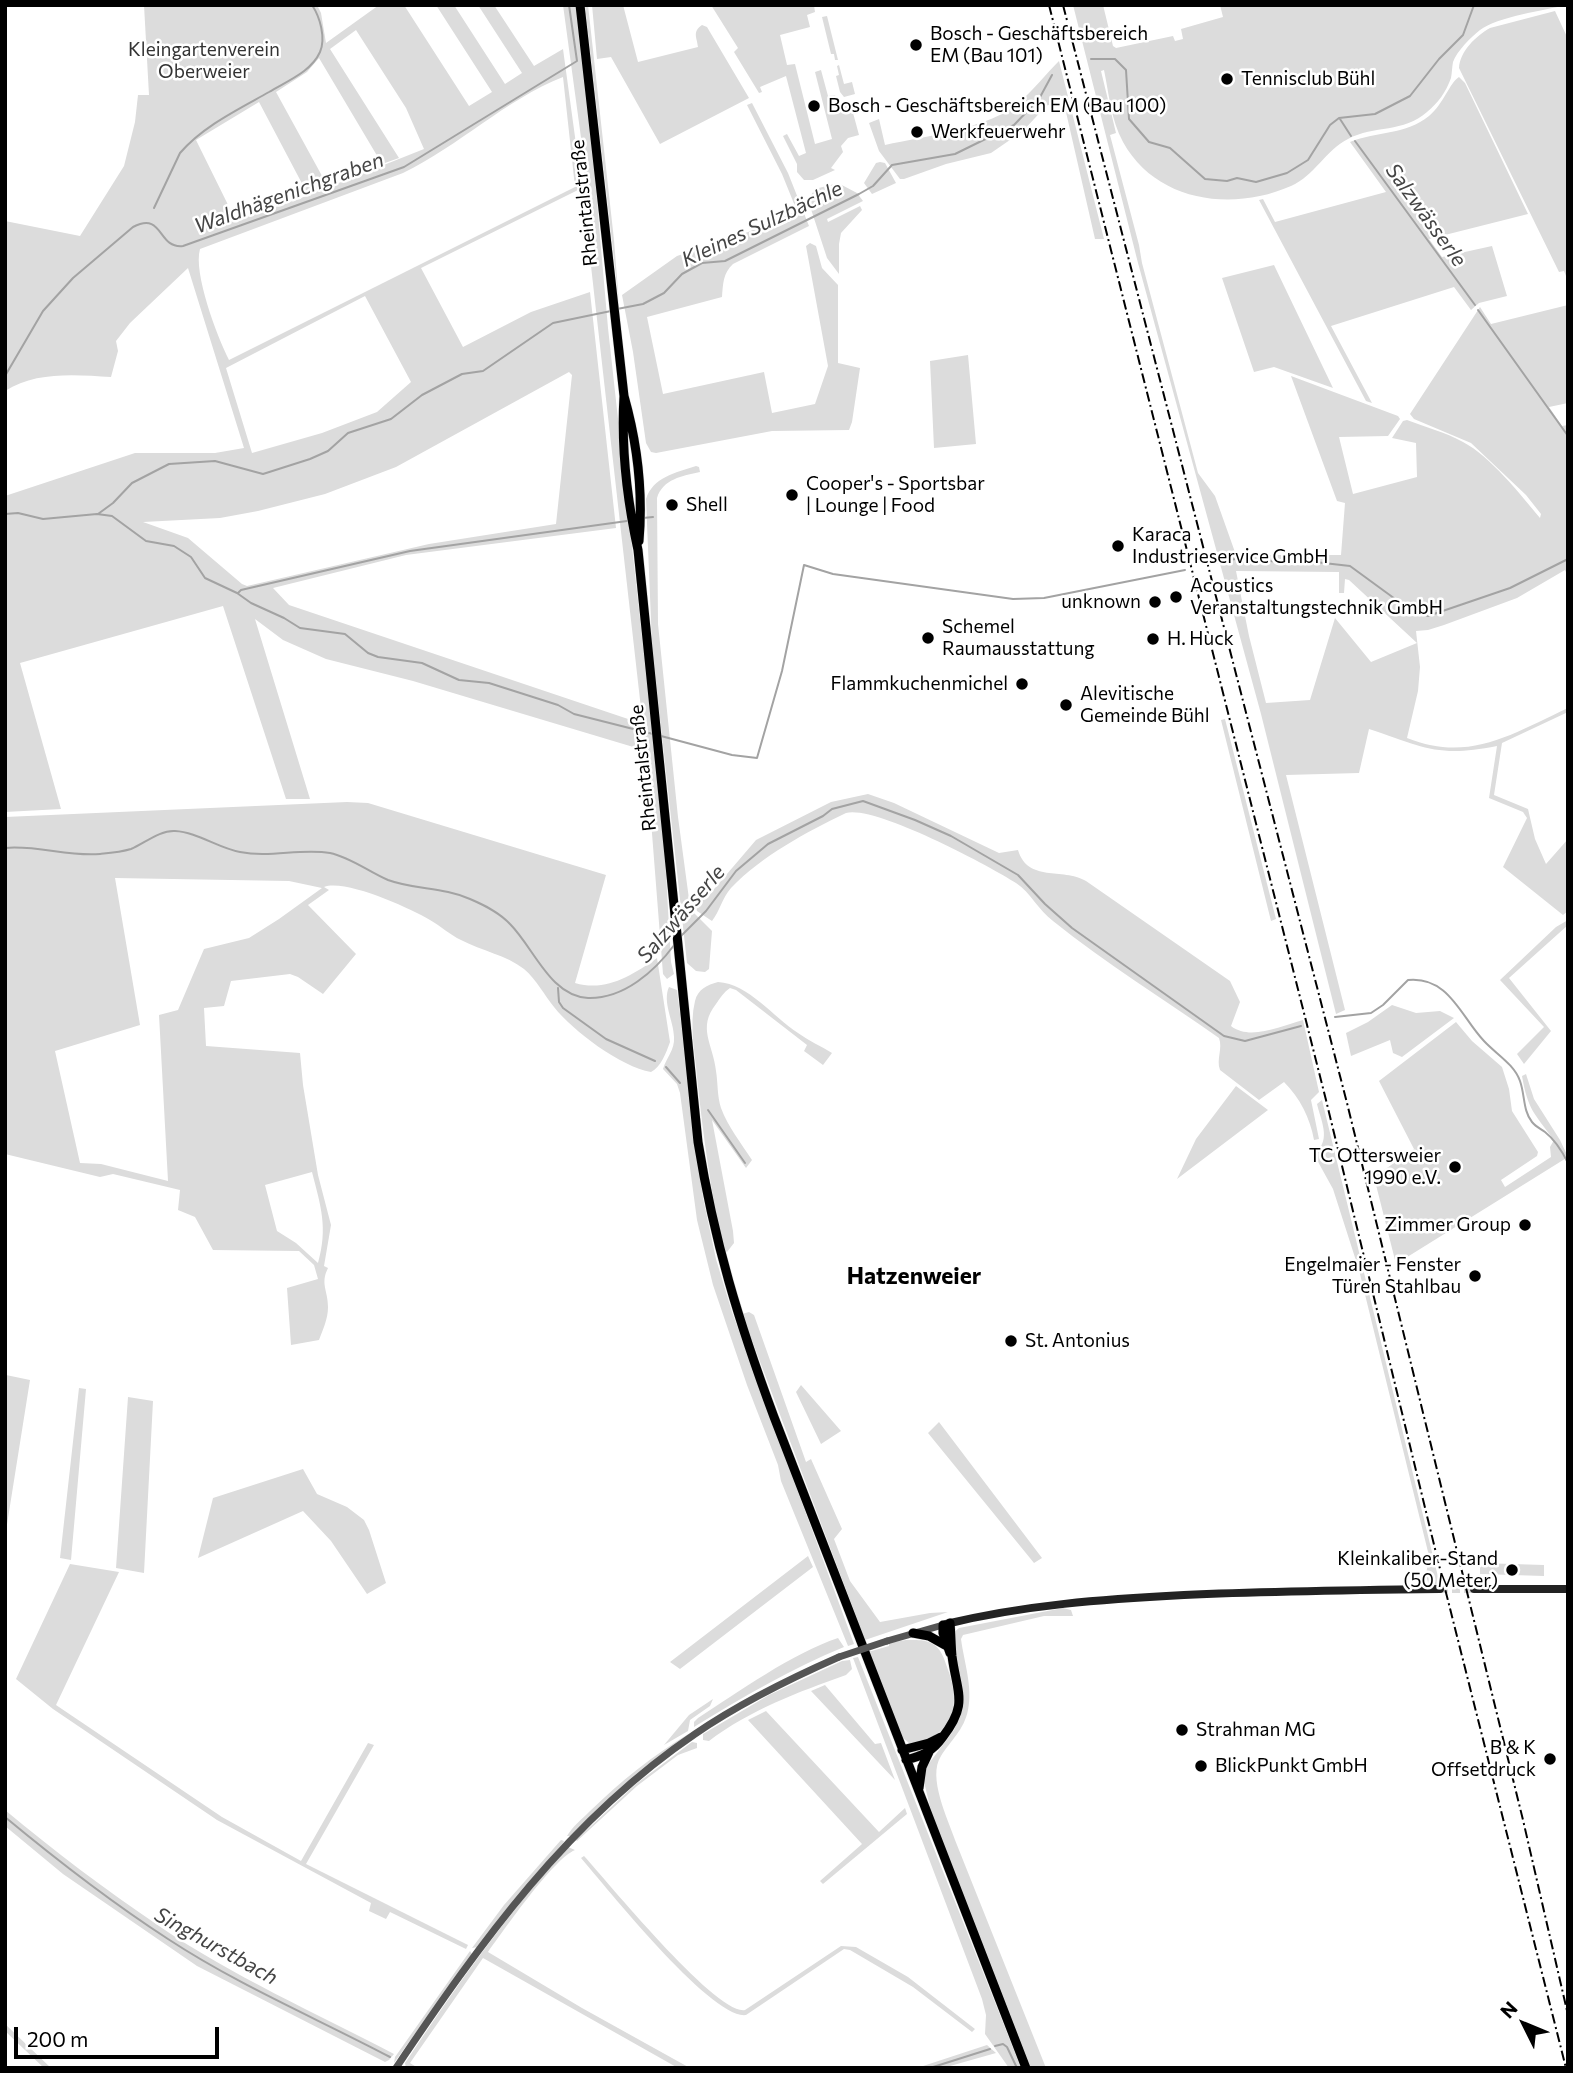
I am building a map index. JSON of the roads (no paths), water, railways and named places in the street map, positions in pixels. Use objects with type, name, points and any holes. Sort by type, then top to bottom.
[{"type":"main road","name":"Rheintalstraße","points":[[580,5],[624,396],[622,426],[637,530],[698,1142],[714,1230],[745,1339],[774,1417],[1026,2068]]},
{"type":"main road","points":[[947,1624],[1016,1610],[1110,1599],[1271,1591],[1440,1589]]},
{"type":"main road","points":[[1474,1589],[1568,1589]]},
{"type":"main road","points":[[945,1645],[947,1624]]},
{"type":"main road","points":[[919,1794],[920,1774],[929,1751],[945,1734],[959,1708],[960,1694],[947,1624]]},
{"type":"main road","points":[[913,1633],[929,1636],[945,1645],[952,1657]]},
{"type":"main road","points":[[904,1755],[945,1734]]},
{"type":"main road","points":[[904,1755],[929,1751]]},
{"type":"street","points":[[396,2068],[447,1992],[510,1908],[569,1841],[645,1771],[704,1728],[772,1688],[839,1657],[947,1624]]},
{"type":"waterway","points":[[154,208],[180,153],[189,143],[222,119],[298,75],[316,59],[322,46],[322,34],[320,21],[312,5]]},
{"type":"waterway","name":"Waldhägenichgraben","points":[[5,376],[43,311],[73,278],[133,227],[143,223],[150,224],[169,242],[183,246],[404,167],[577,61],[569,5]]},
{"type":"waterway","name":"Kleines Sulzbächle","points":[[1091,59],[1115,59],[1126,70],[1129,119],[1149,142],[1170,148],[1205,179],[1227,181],[1237,178],[1256,182],[1287,173],[1308,160],[1330,125],[1339,118],[1375,114],[1410,96],[1439,59],[1463,35],[1474,5]]},
{"type":"waterway","name":"Kleines Sulzbächle","points":[[617,309],[643,304],[664,293],[682,274],[702,263],[725,261],[859,194],[873,186],[892,165],[955,154],[1014,125],[1039,99],[1052,75]]},
{"type":"waterway","name":"Salzwässerle","points":[[1340,119],[1351,136]]},
{"type":"waterway","name":"Salzwässerle","points":[[1355,141],[1475,305]]},
{"type":"waterway","name":"Salzwässerle","points":[[1478,310],[1568,436]]},
{"type":"waterway","name":"Kleines Sulzbächle","points":[[98,514],[132,483],[169,464],[215,461],[263,474],[310,459],[328,451],[348,433],[391,419],[422,395],[462,374],[483,371],[553,323],[611,311]]},
{"type":"waterway","name":"Salzwässerle","points":[[5,514],[18,513],[43,519],[97,514],[112,516],[146,541],[174,546],[191,557],[205,578],[300,628],[345,634],[368,653],[378,657],[422,663],[459,680],[489,683],[558,705],[574,714],[653,734]]},
{"type":"waterway","name":"Salzwässerle","points":[[643,518],[653,517]]},
{"type":"waterway","name":"Salzwässerle","points":[[238,593],[241,590],[410,551],[627,521]]},
{"type":"waterway","name":"Salzwässerle","points":[[1216,563],[1235,559],[1350,566],[1402,604],[1428,616],[1510,588],[1568,559]]},
{"type":"waterway","name":"Salzwässerle","points":[[661,736],[732,755],[757,758],[782,671],[804,565],[833,574],[1013,599],[1044,598],[1185,570]]},
{"type":"waterway","name":"Salzwässerle","points":[[680,937],[706,911],[736,871],[768,844],[832,809],[863,801],[951,836],[1018,875],[1072,928],[1224,1036],[1245,1041],[1301,1026]]},
{"type":"waterway","name":"Salzwässerle","points":[[5,848],[104,854],[131,849],[158,835],[175,831],[251,854],[330,853],[388,880],[460,895],[491,909],[519,934],[553,980],[563,989],[588,998],[614,994],[638,982],[675,944]]},
{"type":"waterway","name":"Salzwässerle","points":[[1335,1017],[1371,1013],[1408,980],[1422,980],[1434,984],[1453,1000],[1484,1041],[1514,1069],[1520,1081],[1529,1118],[1552,1138],[1568,1163]]},
{"type":"waterway","points":[[558,988],[559,1002],[563,1008],[606,1039],[655,1061]]},
{"type":"waterway","points":[[666,1067],[680,1083]]},
{"type":"waterway","points":[[708,1110],[745,1163]]},
{"type":"waterway","name":"Singhurstbach","points":[[5,1817],[105,1896],[195,1956],[390,2057]]},
{"type":"waterway","points":[[995,2046],[1003,2044],[1007,2047],[1017,2068]]},
{"type":"waterway","points":[[930,2068],[990,2049]]},
{"type":"tunnel","points":[[1440,1589],[1474,1589]]},
{"type":"railway","points":[[1049,5],[1326,1100],[1437,1557],[1566,2068]]},
{"type":"railway","points":[[1063,5],[1347,1103],[1523,1820],[1568,2015]]},
{"type":"place","name":"Bosch - Geschäftsbereich EM (Bau 101)","points":[[916,45]]},
{"type":"place","name":"Tennisclub Bühl","points":[[1227,79]]},
{"type":"place","name":"Bosch - Geschäftsbereich EM (Bau 100)","points":[[814,106]]},
{"type":"place","name":"Werkfeuerwehr","points":[[917,132]]},
{"type":"place","name":"Cooper's - Sportsbar | Lounge | Food","points":[[792,495]]},
{"type":"place","name":"Shell","points":[[672,505]]},
{"type":"place","name":"Karaca Industrieservice GmbH","points":[[1118,546]]},
{"type":"place","name":"Acoustics Veranstaltungstechnik GmbH","points":[[1176,597]]},
{"type":"place","name":"unknown","points":[[1155,602]]},
{"type":"place","name":"Schemel Raumausstattung","points":[[928,638]]},
{"type":"place","name":"H. Huck","points":[[1153,639]]},
{"type":"place","name":"Flammkuchenmichel","points":[[1022,684]]},
{"type":"place","name":"Alevitische Gemeinde Bühl","points":[[1066,705]]},
{"type":"place","name":"TC Ottersweier 1990 e.V.","points":[[1455,1167]]},
{"type":"place","name":"Zimmer Group","points":[[1525,1225]]},
{"type":"place","name":"Engelmaier - Fenster Türen Stahlbau","points":[[1475,1276]]},
{"type":"place","name":"St. Antonius","points":[[1011,1341]]},
{"type":"place","name":"Kleinkaliber-Stand (50 Meter)","points":[[1512,1570]]},
{"type":"place","name":"Strahman MG","points":[[1182,1730]]},
{"type":"place","name":"B & K Offsetdruck","points":[[1550,1759]]},
{"type":"place","name":"BlickPunkt GmbH","points":[[1201,1766]]},
{"type":"district","name":"Hatzenweier","points":[[914,1276]]},
{"type":"park label","name":"Kleingartenverein Oberweier","points":[[204,61]]}]
